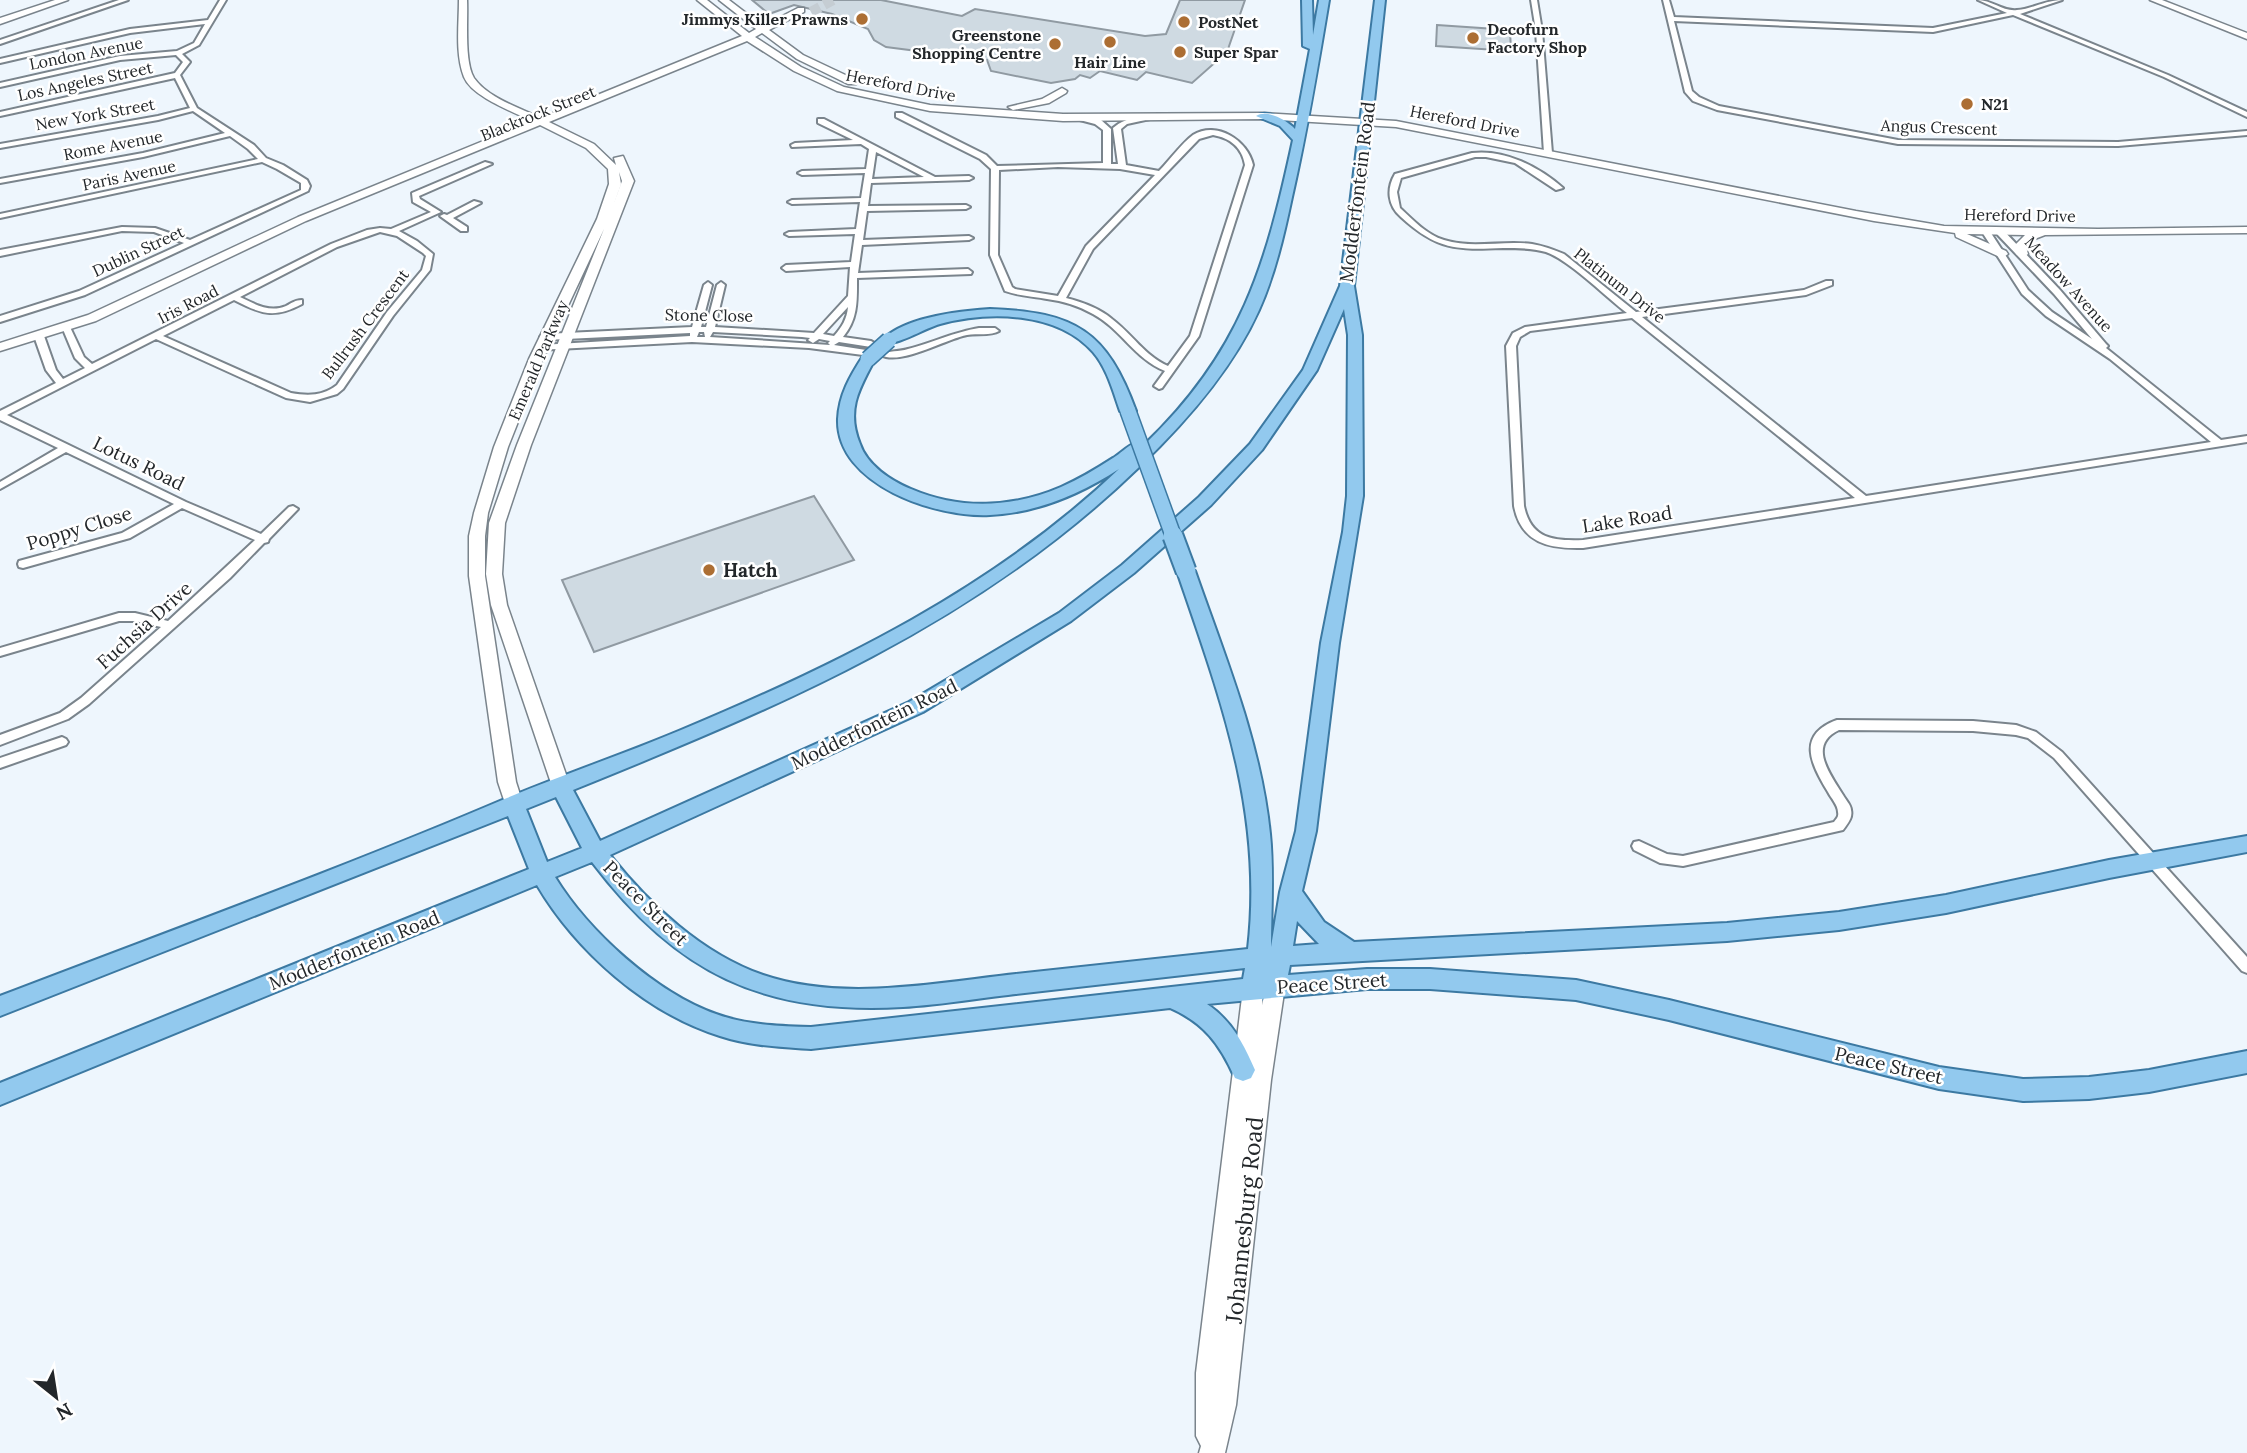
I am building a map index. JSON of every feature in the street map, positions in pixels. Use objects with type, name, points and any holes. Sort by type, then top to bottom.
[{"type":"main road","points":[[1307,0],[1308,48],[1313,63]]},
{"type":"main road","points":[[0,1006],[561,786],[805,684],[877,649],[1008,568],[1067,524],[1126,474],[1186,409],[1242,331],[1260,294],[1272,258],[1306,111],[1324,0]]},
{"type":"main road","name":"Modderfontein Road","points":[[0,1094],[596,852],[916,707],[1065,617],[1137,560],[1205,500],[1256,447],[1310,370],[1347,286],[1380,0]]},
{"type":"main road","points":[[1262,116],[1284,124],[1299,140]]},
{"type":"main road","points":[[1264,988],[1306,831],[1330,643],[1351,532],[1355,496],[1355,335],[1347,286]]},
{"type":"main road","points":[[1186,409],[1107,471],[1088,482],[1058,495],[1023,505],[988,510],[941,506],[900,493],[884,483],[865,465],[850,443],[844,416],[846,400],[867,352],[890,348],[918,325],[967,314],[1019,314],[1059,324],[1090,341],[1101,352],[1128,411],[1186,572],[1220,671],[1253,785],[1260,824],[1270,958]]},
{"type":"main road","name":"Peace Street","points":[[561,786],[596,852],[652,914],[692,950],[739,977],[785,991],[846,998],[903,997],[1088,975],[1270,958],[1727,932],[1839,921],[1946,904],[2247,844]]},
{"type":"main road","name":"Peace Street","points":[[514,804],[542,874],[557,898],[609,956],[665,1000],[706,1021],[756,1035],[811,1038],[1264,988],[1367,979],[1430,979],[1576,990],[1669,1010],[1939,1078],[2023,1090],[2090,1088],[2240,1065]]},
{"type":"main road","points":[[1291,892],[1304,914],[1324,937],[1354,953]]},
{"type":"main road","points":[[1171,998],[1202,1011],[1214,1020],[1235,1048],[1243,1070]]},
{"type":"street","points":[[0,16],[47,0]]},
{"type":"street","points":[[0,21],[64,0]]},
{"type":"street","points":[[0,42],[125,0]]},
{"type":"street","points":[[223,0],[197,44],[178,53],[187,62],[177,75],[194,108],[263,160]]},
{"type":"street","name":"Emerald Parkway","points":[[463,0],[464,54],[469,78],[489,96],[609,148],[619,158],[628,181],[601,257],[524,445],[497,523],[494,574],[499,605],[561,786]]},
{"type":"street","name":"Emerald Parkway","points":[[471,0],[473,75],[484,88],[550,122],[601,154],[613,167],[615,184],[603,219],[543,343],[497,459],[477,536],[480,599],[507,782],[514,804]]},
{"type":"street","name":"Hereford Drive","points":[[701,0],[794,68],[835,88],[920,107],[990,114],[1078,117],[1262,116],[1306,111]]},
{"type":"street","name":"Hereford Drive","points":[[723,0],[800,57],[834,75],[882,90],[939,101],[1013,107],[1306,111],[1367,117],[1631,163],[1694,180],[1993,235],[2246,230]]},
{"type":"street","points":[[1534,0],[1548,150]]},
{"type":"street","name":"Angus Crescent","points":[[1666,0],[1689,92],[1696,99],[1717,108],[1914,143],[2118,144],[2247,133]]},
{"type":"street","points":[[1981,0],[2166,76],[2247,115]]},
{"type":"street","points":[[1993,16],[2002,8],[2031,0]]},
{"type":"street","points":[[1670,19],[1933,30],[2015,13],[2059,0]]},
{"type":"street","points":[[2154,0],[2247,36]]},
{"type":"street","points":[[2175,0],[2247,28]]},
{"type":"street","name":"Blackrock Street","points":[[0,347],[66,327],[139,297],[272,233],[420,178],[789,25],[806,11]]},
{"type":"street","points":[[743,16],[789,25],[787,41],[800,57]]},
{"type":"street","points":[[0,61],[130,31],[210,22]]},
{"type":"street","points":[[34,30],[39,50]]},
{"type":"street","name":"Blackrock Street","points":[[550,122],[728,52],[751,39]]},
{"type":"street","points":[[728,52],[756,51],[794,68]]},
{"type":"street","name":"London Avenue","points":[[0,85],[120,58],[178,53]]},
{"type":"street","name":"Los Angeles Street","points":[[0,114],[177,75]]},
{"type":"street","points":[[1013,107],[1045,101],[1062,91]]},
{"type":"street","points":[[1061,107],[1069,112],[1151,113],[1191,117]]},
{"type":"street","name":"New York Street","points":[[0,146],[158,118],[194,108]]},
{"type":"street","points":[[899,115],[983,157],[995,168],[1122,164],[1161,174]]},
{"type":"street","points":[[1078,117],[1098,122],[1105,127],[1108,133],[1107,164]]},
{"type":"street","points":[[1122,164],[1117,128],[1125,122],[1157,117]]},
{"type":"street","points":[[821,121],[934,179]]},
{"type":"street","points":[[1061,299],[1083,256],[1196,137],[1208,132],[1227,135],[1249,159],[1194,336],[1158,386]]},
{"type":"street","name":"Rome Avenue","points":[[0,181],[143,155],[231,134]]},
{"type":"street","points":[[795,145],[862,142]]},
{"type":"street","points":[[828,348],[850,321],[853,276],[873,148]]},
{"type":"street","name":"Hereford Drive","points":[[1548,150],[1753,194],[1993,235],[2246,230]]},
{"type":"street","name":"Platinum Drive","points":[[1559,188],[1517,161],[1475,155],[1398,176],[1393,199],[1396,209],[1441,242],[1544,248],[1554,252],[1636,314],[1863,499]]},
{"type":"street","name":"Dublin Street","points":[[0,319],[82,293],[304,191],[306,186],[281,167],[263,160]]},
{"type":"street","name":"Paris Avenue","points":[[0,216],[263,160]]},
{"type":"street","points":[[464,229],[413,197],[488,164]]},
{"type":"street","points":[[995,168],[994,255],[1008,289],[1061,299],[1086,307],[1115,324],[1150,363],[1170,370]]},
{"type":"street","points":[[802,173],[868,171]]},
{"type":"street","points":[[867,181],[969,178]]},
{"type":"street","points":[[792,202],[966,207]]},
{"type":"street","points":[[447,218],[477,203]]},
{"type":"street","name":"Iris Road","points":[[0,416],[350,240],[380,230],[393,231],[437,212]]},
{"type":"street","points":[[1942,228],[1993,235]]},
{"type":"street","points":[[0,253],[122,229],[155,230],[188,242]]},
{"type":"street","name":"Bullrush Crescent","points":[[156,336],[296,399],[310,399],[334,392],[341,387],[390,314],[431,262],[427,252],[393,231]]},
{"type":"street","points":[[789,234],[859,231]]},
{"type":"street","points":[[2022,254],[2020,246],[2023,241],[2044,232]]},
{"type":"street","name":"Meadow Avenue","points":[[1993,235],[2022,254],[2113,357]]},
{"type":"street","name":"Meadow Avenue","points":[[1993,235],[2025,292],[2049,314],[2113,357],[2219,443]]},
{"type":"street","points":[[858,243],[969,238]]},
{"type":"street","points":[[786,268],[855,264]]},
{"type":"street","points":[[853,276],[968,272]]},
{"type":"street","name":"Lake Road","points":[[1829,283],[1806,292],[1521,331],[1513,339],[1511,346],[1520,518],[1525,528],[1556,544],[1583,544],[2247,439]]},
{"type":"street","points":[[692,339],[708,285]]},
{"type":"street","points":[[707,340],[721,285]]},
{"type":"street","points":[[234,297],[272,313],[287,310],[299,302]]},
{"type":"street","points":[[809,345],[851,298]]},
{"type":"street","points":[[66,327],[80,358],[91,369]]},
{"type":"street","name":"Stone Close","points":[[543,343],[710,328],[837,338],[867,352]]},
{"type":"street","points":[[890,348],[913,352],[959,333],[995,331]]},
{"type":"street","points":[[39,336],[51,370],[61,383]]},
{"type":"street","name":"Stone Close","points":[[565,341],[692,339],[809,345],[867,352]]},
{"type":"street","name":"Lotus Road","points":[[0,416],[182,504],[264,540]]},
{"type":"street","points":[[0,486],[67,447]]},
{"type":"street","name":"Poppy Close","points":[[23,564],[126,536],[182,504]]},
{"type":"street","name":"Fuchsia Drive","points":[[0,740],[64,716],[85,701],[264,540],[293,509]]},
{"type":"street","points":[[0,652],[119,617],[135,617],[169,625]]},
{"type":"street","points":[[1639,846],[1665,859],[1683,861],[1838,826],[1844,819],[1845,810],[1818,761],[1814,746],[1817,737],[1825,729],[1850,723],[1973,726],[2016,730],[2032,735],[2046,745],[2247,967]]},
{"type":"street","points":[[0,763],[62,742]]},
{"type":"street","name":"Johannesburg Road","points":[[1211,1453],[1209,1373],[1243,1070],[1264,988]]},
{"type":"street","name":"Johannesburg Road","points":[[1211,1453],[1223,1405],[1259,1080],[1264,988]]},
{"type":"building","name":"Greenstone Shopping Centre","points":[[752,0],[881,0],[962,16],[975,9],[1145,36],[1166,34],[1180,0],[1245,0],[1227,52],[1192,83],[1146,72],[1137,80],[1100,71],[1090,78],[1080,75],[1075,79],[1051,83],[991,71],[987,60],[886,47],[874,40],[868,29],[832,14],[794,5],[769,14]]},
{"type":"building","name":"Decofurn Factory Shop","points":[[1437,25],[1510,30],[1511,51],[1436,46]]},
{"type":"building","name":"Hatch","points":[[814,496],[854,560],[594,652],[562,580]]},
{"type":"tunnel","points":[[811,12],[833,0]]},
{"type":"place","name":"Jimmys Killer Prawns","points":[[862,19]]},
{"type":"place","name":"PostNet","points":[[1184,22]]},
{"type":"place","name":"Decofurn Factory Shop","points":[[1473,38]]},
{"type":"place","name":"Hair Line","points":[[1110,42]]},
{"type":"place","name":"Greenstone Shopping Centre","points":[[1055,44]]},
{"type":"place","name":"Super Spar","points":[[1180,52]]},
{"type":"place","name":"N21","points":[[1967,104]]},
{"type":"place","name":"Hatch","points":[[709,570]]}]
